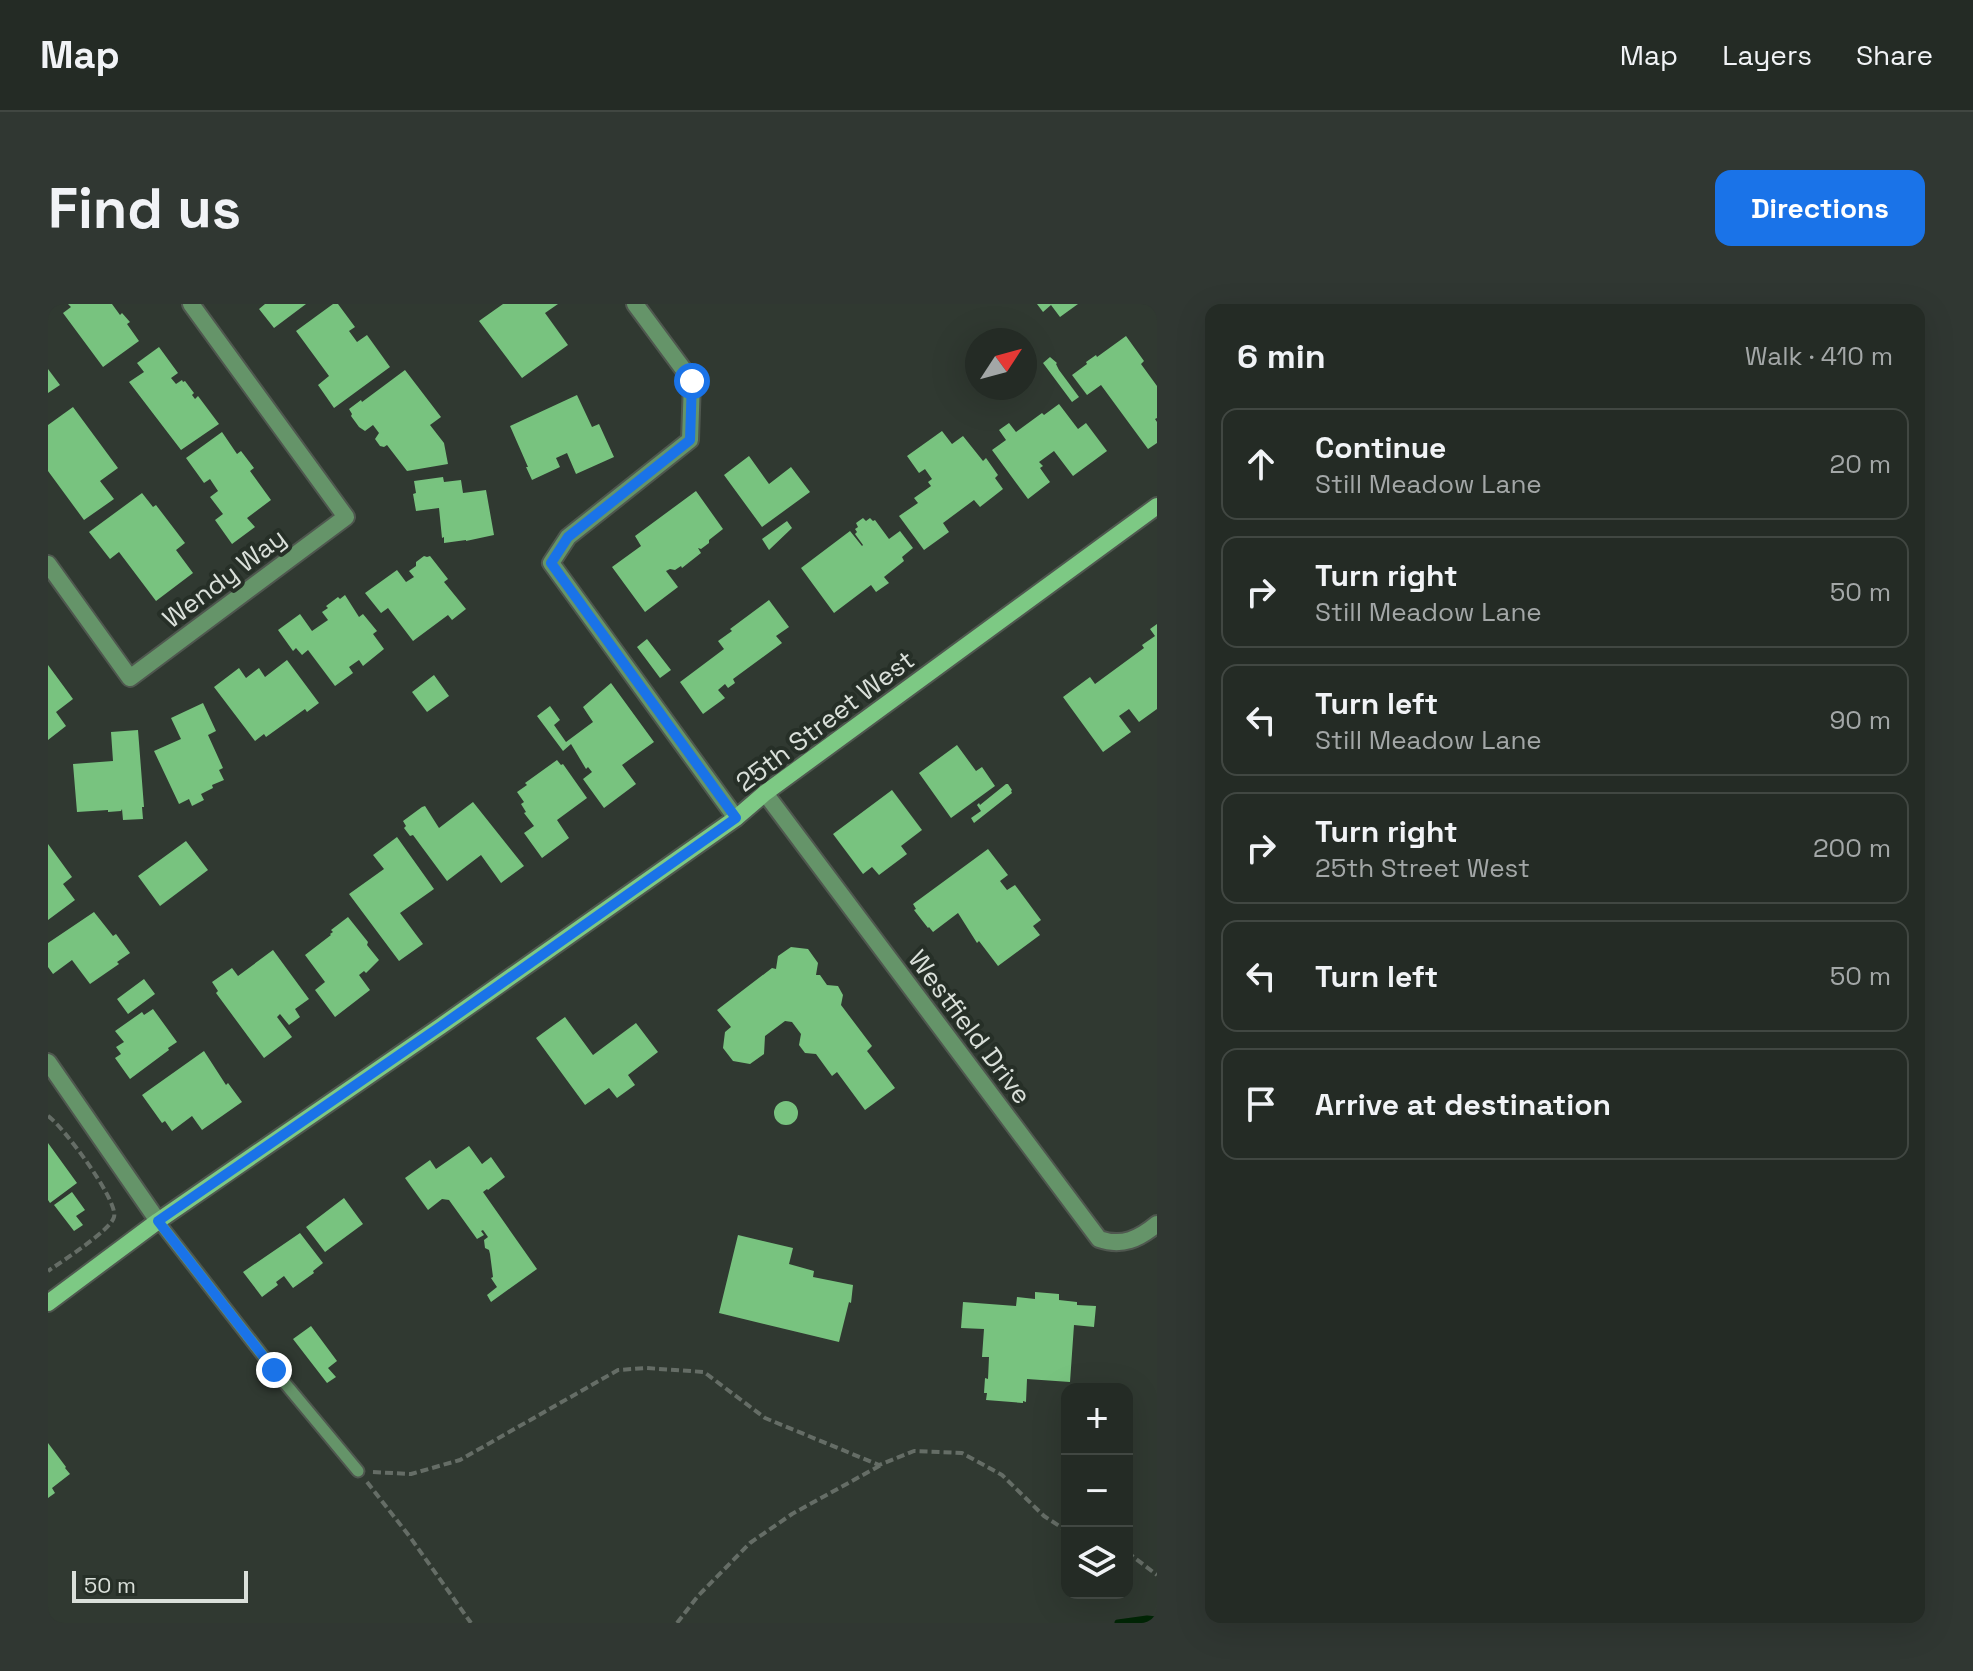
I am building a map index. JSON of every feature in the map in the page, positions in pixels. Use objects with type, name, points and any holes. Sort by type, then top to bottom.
[{"type":"street","name":"Wendy Way","points":[[48,564],[130,678],[346,517],[191,304]]},
{"type":"street","points":[[635,304],[692,381],[690,440],[568,537],[551,563],[736,818]]},
{"type":"street","name":"25th Street West","points":[[48,1303],[158,1221],[736,818],[765,793],[1157,506]]},
{"type":"street","name":"Westfield Drive","points":[[765,793],[1099,1239],[1111,1243],[1141,1237],[1157,1224]]},
{"type":"street","points":[[51,1071],[158,1221]]},
{"type":"lane","points":[[158,1221],[274,1370],[358,1471]]},
{"type":"path","points":[[48,1116],[59,1125],[105,1189],[115,1213],[103,1231],[48,1271]]},
{"type":"path","points":[[358,1471],[411,1474],[460,1460],[618,1370],[646,1368],[704,1372],[765,1418],[883,1464]]},
{"type":"path","points":[[677,1623],[698,1596],[750,1543],[792,1514],[883,1464],[914,1451],[962,1453],[1002,1475],[1044,1516],[1061,1527]]},
{"type":"path","points":[[358,1471],[471,1623]]},
{"type":"path","points":[[1133,1557],[1157,1575]]},
{"type":"building","points":[[68,304],[112,304],[130,322],[127,324],[139,341],[103,367],[63,313],[71,307]]},
{"type":"building","points":[[265,304],[306,304],[274,328],[259,309]]},
{"type":"building","points":[[333,304],[338,304],[355,327],[349,331],[357,342],[367,335],[390,367],[334,408],[318,385],[329,376],[296,331]]},
{"type":"building","points":[[503,304],[558,304],[545,313],[568,345],[522,378],[479,321]]},
{"type":"building","points":[[1037,304],[1078,304],[1060,317],[1051,305],[1043,312]]},
{"type":"building","points":[[1126,336],[1157,386],[1157,443],[1148,449],[1101,385],[1087,395],[1072,375]]},
{"type":"building","points":[[159,347],[178,373],[171,378],[176,384],[185,381],[195,399],[198,396],[219,424],[181,450],[129,382],[144,372],[137,363]]},
{"type":"building","points":[[1050,357],[1079,397],[1072,402],[1043,363]]},
{"type":"building","points":[[48,369],[60,385],[48,393]]},
{"type":"building","points":[[405,370],[441,417],[430,425],[444,443],[448,464],[407,471],[387,445],[380,446],[375,439],[379,433],[373,425],[365,431],[351,416],[349,409]]},
{"type":"building","points":[[577,395],[592,427],[599,424],[614,457],[576,474],[567,453],[556,458],[560,467],[532,480],[510,426]]},
{"type":"building","points":[[1059,404],[1078,429],[1086,423],[1107,451],[1073,476],[1054,451],[1039,462],[1050,482],[1028,499],[992,450],[1006,440],[999,430],[1009,423],[1016,432]]},
{"type":"building","points":[[73,407],[118,468],[100,481],[114,499],[84,520],[48,471],[48,425]]},
{"type":"building","points":[[942,431],[952,444],[963,436],[983,461],[986,458],[1003,489],[980,507],[974,500],[943,523],[949,532],[924,550],[899,516],[918,503],[914,498],[931,486],[928,482],[932,479],[925,469],[919,473],[907,456]]},
{"type":"building","points":[[222,432],[237,454],[241,451],[254,468],[250,471],[271,500],[247,518],[255,527],[232,544],[215,520],[223,514],[210,497],[218,491],[210,479],[204,483],[186,458]]},
{"type":"building","points":[[749,456],[769,484],[791,467],[810,492],[762,527],[724,475]]},
{"type":"building","points":[[443,477],[444,482],[461,480],[463,493],[486,490],[494,535],[444,543],[439,508],[416,511],[413,494],[416,493],[414,481]]},
{"type":"building","points":[[696,491],[723,529],[709,543],[698,548],[701,553],[682,568],[666,571],[678,587],[645,612],[612,567],[641,546],[635,536]]},
{"type":"building","points":[[142,493],[153,507],[156,505],[185,543],[176,550],[193,573],[156,601],[119,552],[110,559],[89,532]]},
{"type":"building","points":[[863,518],[866,521],[870,518],[875,520],[889,539],[900,531],[913,548],[902,557],[904,561],[884,577],[889,583],[876,592],[871,585],[834,613],[801,568],[850,531],[862,546],[855,529],[858,527],[856,523]]},
{"type":"building","points":[[787,521],[792,528],[769,550],[762,539]]},
{"type":"building","points":[[424,556],[430,556],[448,579],[444,582],[466,609],[452,620],[448,615],[413,641],[388,608],[381,613],[365,593],[397,570],[406,582],[414,577],[409,571]]},
{"type":"building","points":[[345,595],[359,617],[363,614],[377,631],[373,634],[384,649],[363,666],[359,660],[349,667],[353,673],[335,686],[308,650],[302,655],[296,648],[293,651],[278,630],[300,614],[312,631],[328,620],[322,612],[328,608],[326,606]]},
{"type":"building","points":[[769,600],[789,627],[776,636],[782,643],[733,679],[735,683],[728,688],[725,684],[718,690],[725,698],[703,714],[680,682],[724,649],[718,641]]},
{"type":"building","points":[[1157,624],[1157,709],[1139,722],[1129,709],[1119,716],[1131,732],[1103,752],[1063,697],[1090,677],[1095,684],[1144,648],[1142,645],[1155,636],[1150,629]]},
{"type":"building","points":[[647,639],[671,670],[660,678],[637,647]]},
{"type":"building","points":[[287,660],[319,703],[255,741],[214,687],[239,668],[246,678],[259,668],[265,677]]},
{"type":"building","points":[[48,665],[73,699],[56,712],[66,726],[48,740]]},
{"type":"building","points":[[434,675],[449,696],[427,712],[412,692]]},
{"type":"building","points":[[611,683],[654,742],[622,765],[636,784],[604,808],[583,779],[592,772],[588,767],[586,769],[571,744],[563,751],[537,716],[550,706],[560,720],[554,725],[566,742],[593,722],[583,707]]},
{"type":"building","points":[[203,703],[216,731],[208,735],[223,768],[219,770],[224,780],[201,794],[204,800],[192,806],[189,799],[179,804],[154,751],[181,739],[171,718]]},
{"type":"building","points":[[138,730],[143,819],[123,820],[122,809],[77,812],[73,764],[113,761],[111,732]]},
{"type":"building","points":[[957,745],[976,771],[982,767],[995,786],[951,818],[919,773]]},
{"type":"building","points":[[557,760],[587,798],[557,820],[569,838],[542,858],[524,833],[534,826],[524,813],[521,804],[524,802],[517,792]]},
{"type":"building","points":[[1006,784],[1012,793],[974,823],[971,818],[981,811],[977,805]]},
{"type":"building","points":[[892,790],[922,830],[901,846],[907,854],[879,875],[872,867],[863,874],[833,834]]},
{"type":"building","points":[[473,802],[524,866],[501,883],[481,855],[447,881],[413,835],[410,836],[404,828],[403,821],[422,807],[425,806],[439,828]]},
{"type":"building","points":[[397,837],[434,889],[400,913],[423,944],[399,961],[349,894],[384,869],[373,855]]},
{"type":"building","points":[[186,841],[208,870],[160,906],[138,876]]},
{"type":"building","points":[[48,844],[72,877],[63,884],[75,900],[48,920]]},
{"type":"building","points":[[988,849],[1008,875],[1000,881],[1007,890],[1015,885],[1041,920],[1033,926],[1040,935],[998,966],[979,941],[977,943],[958,913],[933,932],[914,910],[913,904]]},
{"type":"building","points":[[94,912],[130,953],[90,984],[72,960],[53,974],[48,967],[48,943]]},
{"type":"building","points":[[348,917],[379,960],[366,973],[364,971],[359,975],[370,990],[335,1017],[315,990],[325,982],[305,955]]},
{"type":"building","points":[[791,947],[808,949],[818,963],[816,975],[820,975],[827,985],[838,986],[843,995],[841,1005],[872,1046],[867,1051],[895,1088],[865,1110],[837,1072],[832,1076],[816,1054],[805,1053],[799,1045],[801,1034],[792,1022],[785,1021],[765,1036],[764,1054],[750,1064],[733,1061],[723,1048],[725,1032],[731,1027],[717,1010],[772,968],[776,969],[778,956]]},
{"type":"building","points":[[273,950],[309,999],[295,1009],[300,1017],[289,1025],[280,1014],[277,1017],[292,1037],[264,1058],[216,993],[218,991],[212,982],[232,968],[238,976]]},
{"type":"building","points":[[144,979],[155,994],[128,1014],[117,999]]},
{"type":"building","points":[[153,1009],[177,1042],[130,1079],[115,1058],[121,1054],[116,1047],[124,1042],[115,1031],[142,1012],[144,1015]]},
{"type":"building","points":[[565,1017],[593,1055],[636,1023],[658,1052],[628,1075],[635,1085],[617,1098],[609,1088],[585,1105],[536,1038]]},
{"type":"building","points":[[204,1051],[226,1085],[228,1083],[242,1102],[202,1130],[192,1116],[172,1131],[165,1121],[162,1123],[142,1095]]},
{"type":"building","points":[[786,1101],[797,1108],[798,1113],[791,1124],[786,1125],[775,1118],[774,1113],[781,1102]]},
{"type":"building","points":[[48,1143],[77,1183],[50,1203],[48,1200]]},
{"type":"building","points":[[469,1146],[482,1164],[491,1157],[505,1177],[483,1192],[537,1269],[491,1302],[487,1295],[497,1287],[491,1278],[489,1250],[485,1248],[484,1240],[488,1237],[483,1230],[484,1235],[477,1239],[449,1200],[442,1199],[428,1210],[405,1178],[430,1160],[436,1169]]},
{"type":"building","points":[[72,1192],[85,1210],[76,1216],[83,1225],[74,1231],[54,1205]]},
{"type":"building","points":[[344,1198],[363,1224],[325,1252],[306,1227]]},
{"type":"building","points":[[300,1233],[323,1263],[293,1288],[284,1276],[262,1297],[243,1272]]},
{"type":"building","points":[[738,1235],[793,1248],[789,1264],[814,1271],[813,1277],[853,1285],[839,1342],[719,1313]]},
{"type":"building","points":[[1035,1292],[1059,1294],[1059,1300],[1096,1306],[1094,1327],[1074,1325],[1070,1382],[1027,1379],[1026,1402],[986,1400],[985,1378],[988,1379],[989,1357],[982,1357],[984,1329],[961,1328],[963,1302],[1016,1306],[1017,1297],[1035,1299]]},
{"type":"building","points":[[311,1326],[337,1361],[328,1368],[336,1377],[327,1383],[293,1339]]},
{"type":"building","points":[[48,1443],[70,1474],[52,1488],[55,1493],[48,1498]]},
{"type":"waterway","points":[[1118,1623],[1157,1620]]},
{"type":"route","points":[[274,1370],[158,1221],[736,818],[551,563],[568,537],[690,440],[692,381]]}]
